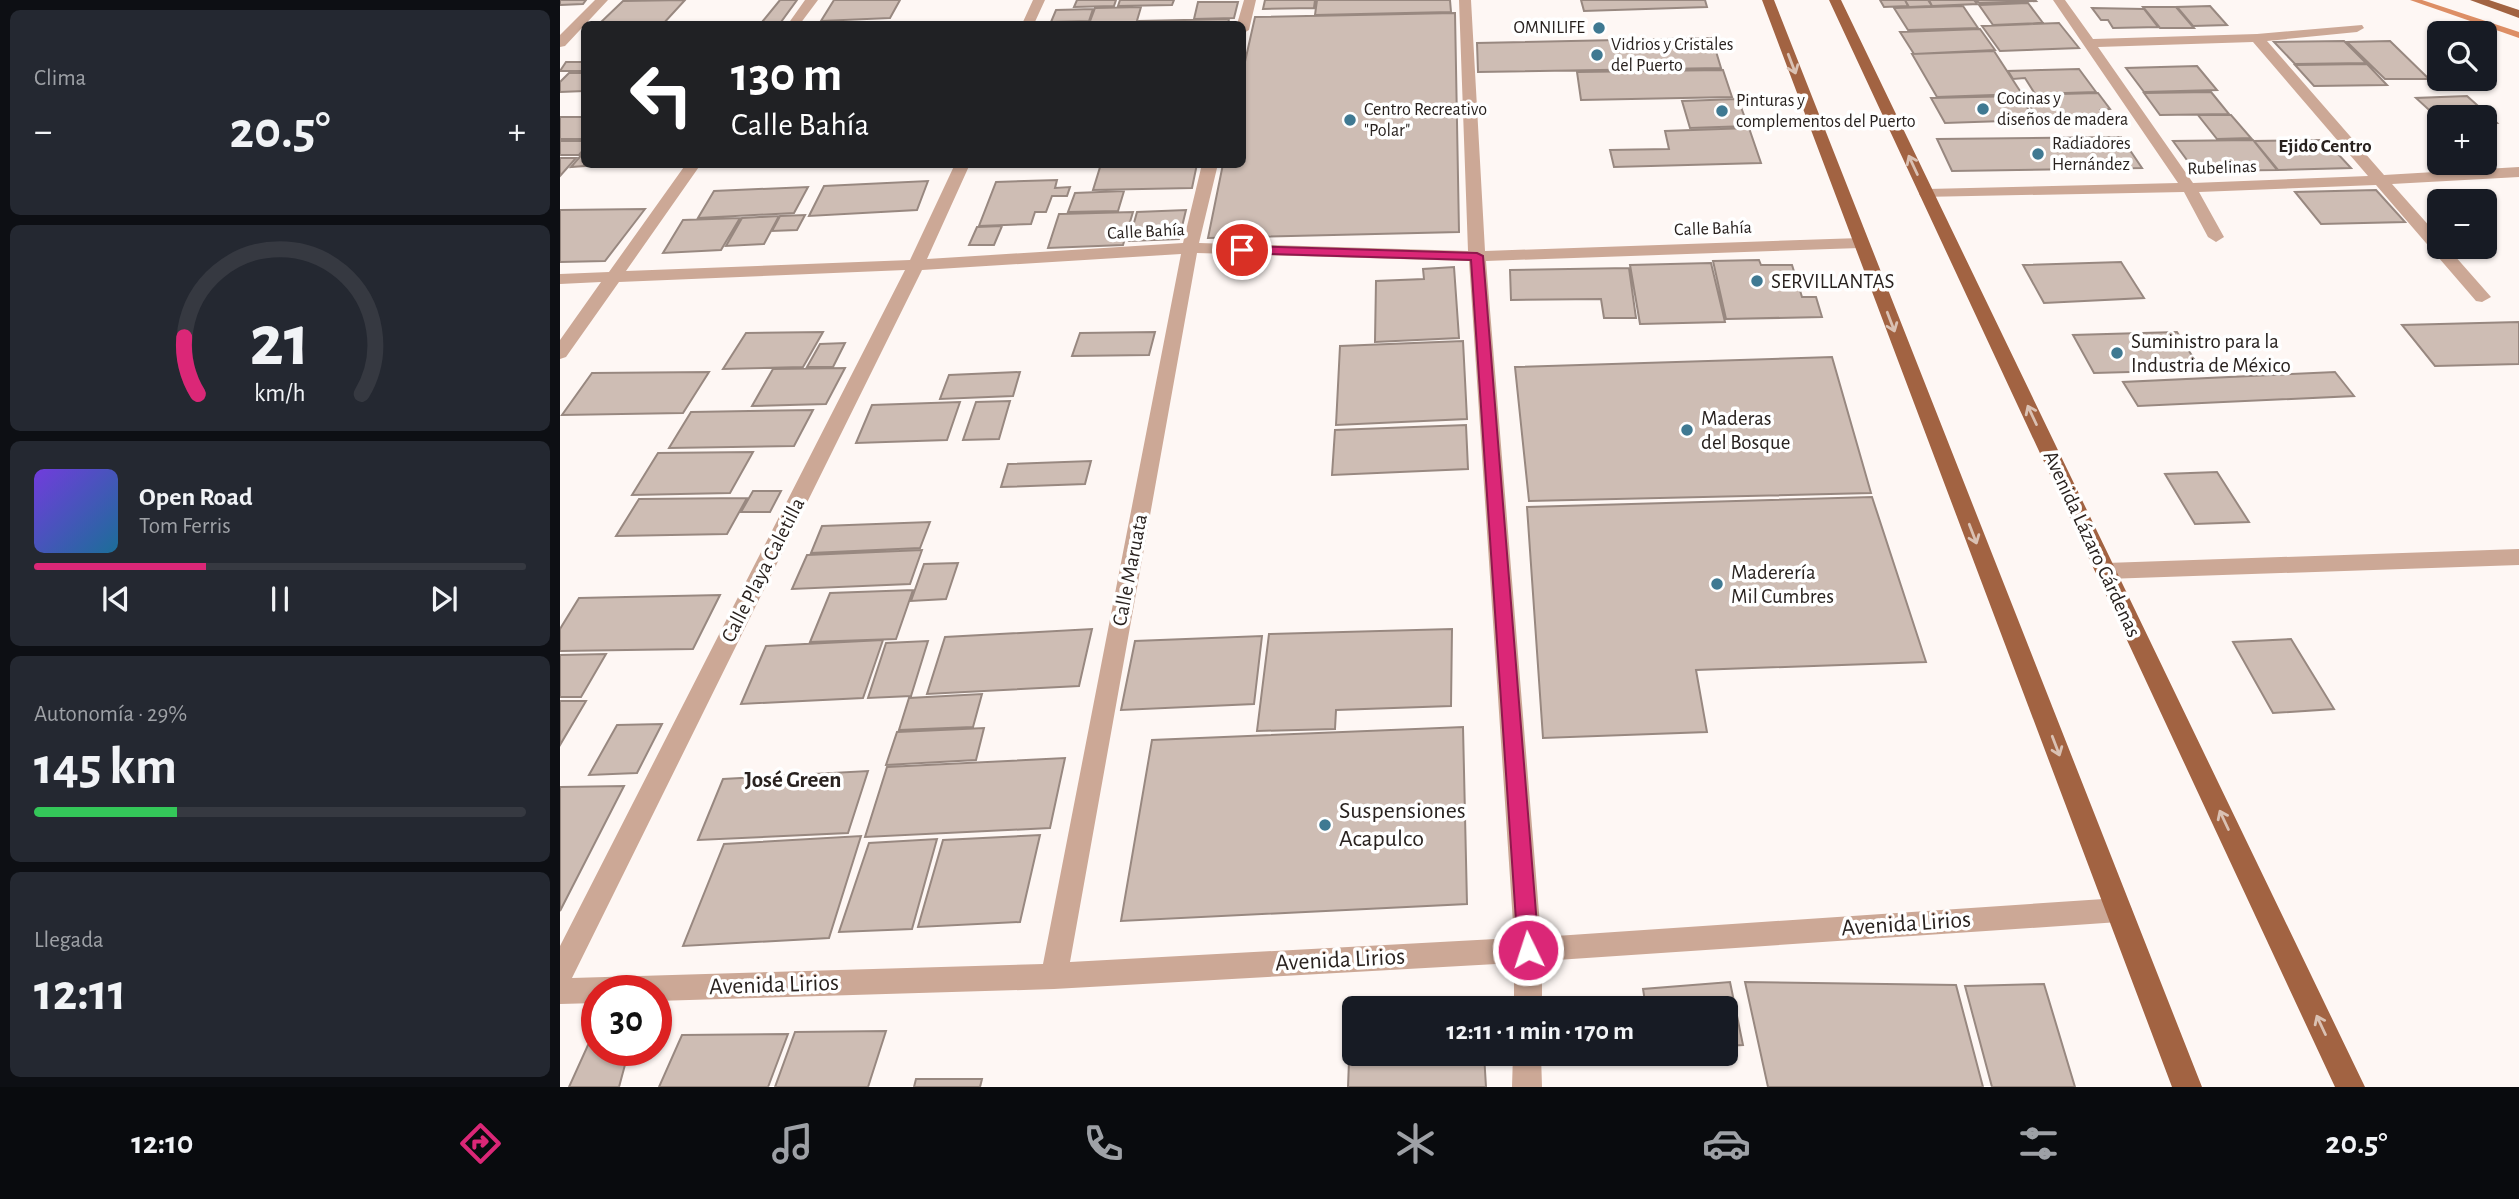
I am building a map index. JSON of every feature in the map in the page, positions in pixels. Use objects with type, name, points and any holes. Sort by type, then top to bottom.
[{"type":"main road","points":[[1768,0],[2187,1087]]},
{"type":"main road","name":"Avenida Lázaro Cárdenas","points":[[1835,0],[2350,1087]]},
{"type":"main road","points":[[2476,0],[2519,14]]},
{"type":"street","points":[[581,21],[602,0]]},
{"type":"street","points":[[796,21],[812,0]]},
{"type":"street","points":[[1030,21],[1040,0]]},
{"type":"street","points":[[1244,21],[1250,0]]},
{"type":"street","points":[[1465,0],[1477,256],[1528,950],[1528,996]]},
{"type":"street","points":[[2059,0],[2190,189],[2216,237]]},
{"type":"street","points":[[560,43],[581,22]]},
{"type":"street","points":[[2091,43],[2257,38],[2357,28]]},
{"type":"street","points":[[2257,38],[2482,297]]},
{"type":"street","points":[[560,354],[691,168]]},
{"type":"street","name":"Calle Playa Caletilla","points":[[560,974],[916,265],[961,168]]},
{"type":"street","name":"Calle Maruata","points":[[1054,976],[1190,248],[1209,168]]},
{"type":"street","name":"Rubelinas","points":[[1927,194],[2190,189],[2519,172]]},
{"type":"street","name":"Calle Bahía","points":[[560,279],[916,265],[1190,248],[1477,256],[1860,243]]},
{"type":"street","points":[[2106,572],[2519,557]]},
{"type":"street","name":"Avenida Lirios","points":[[560,991],[1054,976],[1528,950],[2119,910]]},
{"type":"street","points":[[1527,1066],[1527,1087]]},
{"type":"building","points":[[560,0],[586,0],[583,4],[560,5]]},
{"type":"building","points":[[685,0],[666,21],[602,21],[623,1]]},
{"type":"building","points":[[780,0],[797,0],[782,21],[763,21]]},
{"type":"building","points":[[834,0],[900,0],[890,18],[821,21]]},
{"type":"building","points":[[1077,0],[1116,0],[1114,6],[1074,7]]},
{"type":"building","points":[[1120,0],[1174,0],[1172,5],[1118,6]]},
{"type":"building","points":[[1265,0],[1315,0],[1314,8],[1263,9]]},
{"type":"building","points":[[1317,0],[1450,0],[1451,12],[1315,15]]},
{"type":"building","points":[[1581,0],[1705,0],[1707,7],[1584,11]]},
{"type":"building","points":[[1880,0],[1905,0],[1908,6],[1884,7]]},
{"type":"building","points":[[1905,0],[1928,0],[1932,6],[1909,7]]},
{"type":"building","points":[[1929,0],[1974,0],[1977,4],[1932,6]]},
{"type":"building","points":[[1976,0],[2035,0],[2036,1],[1979,3]]},
{"type":"building","points":[[1198,2],[1238,2],[1234,18],[1194,19]]},
{"type":"building","points":[[2028,3],[2043,23],[1993,25],[1979,5]]},
{"type":"building","points":[[1963,6],[1978,28],[1908,30],[1894,8]]},
{"type":"building","points":[[2210,6],[2227,25],[2193,26],[2177,7]]},
{"type":"building","points":[[1141,7],[1137,21],[1090,21],[1095,8]]},
{"type":"building","points":[[2143,7],[2176,7],[2194,28],[2160,28]]},
{"type":"building","points":[[2092,8],[2144,9],[2158,27],[2113,28],[2108,20],[2101,20]]},
{"type":"building","points":[[1093,9],[1089,21],[1051,21],[1056,10]]},
{"type":"building","name":"Centro Recreativo \"Polar\"","points":[[1455,13],[1459,232],[1208,238],[1222,168],[1246,168],[1246,57],[1255,17]]},
{"type":"building","points":[[1229,19],[1229,21],[1139,21]]},
{"type":"building","points":[[2059,23],[2079,48],[2000,51],[1982,26]]},
{"type":"building","points":[[1980,29],[1995,50],[1914,54],[1900,32]]},
{"type":"building","name":"Vidrios y Cristales del Puerto","points":[[1712,38],[1721,68],[1478,72],[1477,43]]},
{"type":"building","points":[[2344,41],[2366,63],[2295,64],[2274,42]]},
{"type":"building","points":[[2390,41],[2427,79],[2385,79],[2347,42]]},
{"type":"building","points":[[1994,51],[2022,94],[1937,97],[1912,54]]},
{"type":"building","points":[[566,62],[581,62],[581,71],[560,71]]},
{"type":"building","points":[[2367,64],[2387,85],[2314,86],[2295,65]]},
{"type":"building","points":[[2197,66],[2217,90],[2144,92],[2126,68]]},
{"type":"building","points":[[2079,69],[2096,92],[2035,94],[2025,78],[2013,79],[2008,71]]},
{"type":"building","points":[[1723,70],[1732,97],[1581,100],[1577,72]]},
{"type":"building","points":[[569,73],[581,73],[581,91],[560,92],[560,82]]},
{"type":"building","points":[[2211,92],[2229,114],[2160,115],[2144,93]]},
{"type":"building","points":[[2098,93],[2110,109],[2101,110],[2108,119],[2040,121],[2023,95]]},
{"type":"building","name":"Cocinas y diseños de madera","points":[[2020,96],[2035,120],[1945,123],[1931,98]]},
{"type":"building","points":[[2467,96],[2477,105],[2427,105],[2427,108],[2416,98]]},
{"type":"building","points":[[1738,99],[1748,126],[1690,128],[1682,101]]},
{"type":"building","points":[[2198,115],[2231,115],[2251,138],[2217,139]]},
{"type":"building","points":[[560,117],[581,117],[581,139],[560,139]]},
{"type":"building","points":[[1749,128],[1761,163],[1614,167],[1610,150],[1669,149],[1665,131]]},
{"type":"building","name":"Radiadores Hernández","points":[[2121,137],[2142,168],[1952,171],[1937,139]]},
{"type":"building","points":[[2253,140],[2277,170],[2195,171],[2173,141]]},
{"type":"building","points":[[2325,140],[2351,168],[2278,170],[2254,141]]},
{"type":"building","points":[[560,141],[581,141],[579,155],[560,155]]},
{"type":"building","points":[[581,155],[581,166],[571,167]]},
{"type":"building","points":[[560,158],[576,158],[560,176]]},
{"type":"building","points":[[1100,168],[1196,168],[1192,188],[1093,190]]},
{"type":"building","points":[[1057,180],[1055,188],[1070,187],[1067,196],[1052,196],[1046,212],[1035,212],[1031,224],[979,226],[996,182]]},
{"type":"building","points":[[928,181],[917,210],[809,216],[824,186]]},
{"type":"building","points":[[808,187],[794,213],[698,218],[714,191]]},
{"type":"building","points":[[2376,190],[2405,222],[2321,224],[2295,192]]},
{"type":"building","points":[[1124,191],[1118,211],[1068,212],[1075,193]]},
{"type":"building","points":[[645,209],[605,261],[560,262],[560,210]]},
{"type":"building","points":[[1186,210],[1179,239],[1129,241],[1137,212]]},
{"type":"building","points":[[1133,212],[1123,245],[1048,248],[1059,214]]},
{"type":"building","points":[[805,215],[797,230],[772,231],[780,216]]},
{"type":"building","points":[[779,216],[764,244],[726,246],[742,218]]},
{"type":"building","points":[[740,218],[721,250],[663,253],[683,220]]},
{"type":"building","points":[[1002,226],[994,245],[969,245],[977,227]]},
{"type":"building","name":"SERVILLANTAS","points":[[1759,260],[1761,265],[1792,265],[1802,297],[1816,297],[1822,317],[1726,319],[1713,261]]},
{"type":"building","points":[[2121,262],[2144,298],[2044,303],[2023,265]]},
{"type":"building","points":[[1711,263],[1725,322],[1640,324],[1630,265]]},
{"type":"building","points":[[1454,267],[1459,338],[1375,342],[1376,281],[1424,279],[1423,269]]},
{"type":"building","points":[[1629,268],[1636,318],[1604,318],[1601,299],[1511,300],[1510,270]]},
{"type":"building","points":[[2519,322],[2519,364],[2435,366],[2402,325]]},
{"type":"building","points":[[823,332],[803,367],[723,369],[746,333]]},
{"type":"building","points":[[1155,332],[1149,355],[1072,356],[1080,333]]},
{"type":"building","points":[[2177,332],[2201,370],[2094,373],[2073,335]]},
{"type":"building","points":[[1463,341],[1467,419],[1336,425],[1340,346]]},
{"type":"building","points":[[845,343],[833,367],[807,367],[820,344]]},
{"type":"building","name":"Maderas del Bosque","points":[[1832,357],[1871,493],[1529,501],[1515,367]]},
{"type":"building","points":[[845,368],[826,404],[752,406],[773,369]]},
{"type":"building","points":[[709,372],[683,413],[562,415],[592,373]]},
{"type":"building","points":[[1020,372],[1013,396],[940,399],[949,375]]},
{"type":"building","points":[[2335,372],[2354,396],[2138,406],[2123,382]]},
{"type":"building","points":[[1010,401],[999,439],[963,440],[976,402]]},
{"type":"building","points":[[960,402],[947,440],[856,443],[872,405]]},
{"type":"building","points":[[813,410],[794,446],[669,448],[691,412]]},
{"type":"building","points":[[1466,425],[1468,469],[1332,475],[1335,430]]},
{"type":"building","points":[[753,452],[730,493],[632,495],[658,453]]},
{"type":"building","points":[[1091,461],[1085,484],[1001,487],[1008,464]]},
{"type":"building","points":[[2217,472],[2249,522],[2195,524],[2165,474]]},
{"type":"building","points":[[753,491],[781,491],[770,512],[741,512]]},
{"type":"building","name":"Maderería Mil Cumbres","points":[[1872,497],[1926,662],[1696,670],[1707,732],[1543,738],[1527,507]]},
{"type":"building","points":[[747,498],[727,534],[616,536],[639,499]]},
{"type":"building","points":[[930,522],[920,548],[811,553],[822,526]]},
{"type":"building","points":[[922,550],[910,584],[792,589],[807,555]]},
{"type":"building","points":[[958,563],[946,599],[911,601],[924,564]]},
{"type":"building","points":[[913,590],[896,639],[810,642],[830,593]]},
{"type":"building","points":[[720,595],[693,649],[560,651],[560,629],[579,598]]},
{"type":"building","points":[[1092,629],[1079,686],[927,694],[945,637]]},
{"type":"building","points":[[1452,629],[1451,706],[1336,710],[1335,729],[1257,731],[1269,634]]},
{"type":"building","points":[[1262,636],[1254,704],[1121,710],[1135,641]]},
{"type":"building","points":[[2291,639],[2334,709],[2273,713],[2233,642]]},
{"type":"building","points":[[883,640],[863,698],[741,704],[766,646]]},
{"type":"building","points":[[928,641],[911,696],[868,698],[886,643]]},
{"type":"building","points":[[606,654],[581,697],[560,697],[560,655]]},
{"type":"building","points":[[982,694],[973,727],[899,730],[909,698]]},
{"type":"building","points":[[560,701],[586,701],[560,745]]},
{"type":"building","points":[[662,724],[637,773],[589,775],[617,725]]},
{"type":"building","points":[[1463,727],[1467,904],[1121,921],[1152,740]]},
{"type":"building","points":[[984,728],[976,760],[886,765],[897,732]]},
{"type":"building","points":[[1065,758],[1050,828],[865,837],[887,767]]},
{"type":"building","points":[[868,771],[848,833],[698,840],[723,779]]},
{"type":"building","points":[[624,786],[560,911],[560,787]]},
{"type":"building","points":[[1040,835],[1020,922],[918,927],[943,840]]},
{"type":"building","points":[[861,836],[829,938],[683,946],[724,844]]},
{"type":"building","points":[[937,839],[912,929],[839,932],[869,843]]},
{"type":"building","points":[[1730,982],[1733,996],[1644,996],[1643,989]]},
{"type":"building","points":[[1745,982],[1956,985],[1983,1087],[1768,1087]]},
{"type":"building","points":[[2044,984],[2075,1087],[1992,1087],[1965,986]]},
{"type":"building","points":[[1738,1021],[1743,1045],[1738,1045]]},
{"type":"building","points":[[886,1031],[868,1087],[775,1087],[795,1032]]},
{"type":"building","points":[[788,1034],[768,1087],[659,1087],[668,1066],[672,1066],[672,1058],[682,1035]]},
{"type":"building","points":[[581,1060],[581,1066],[625,1066],[619,1087],[569,1087]]},
{"type":"building","points":[[1349,1066],[1485,1066],[1486,1087],[1348,1087]]},
{"type":"building","points":[[916,1079],[982,1079],[980,1087],[914,1087]]},
{"type":"waterway","points":[[2414,0],[2519,35]]},
{"type":"place","name":"OMNILIFE","points":[[1599,28]]},
{"type":"place","name":"Vidrios y Cristales del Puerto","points":[[1597,55]]},
{"type":"place","name":"Cocinas y diseños de madera","points":[[1983,109]]},
{"type":"place","name":"Pinturas y complementos del Puerto","points":[[1722,111]]},
{"type":"place","name":"Centro Recreativo \"Polar\"","points":[[1350,120]]},
{"type":"place","name":"Radiadores Hernández","points":[[2038,154]]},
{"type":"place","name":"SERVILLANTAS","points":[[1757,281]]},
{"type":"place","name":"Suministro para la Industria de México","points":[[2117,353]]},
{"type":"place","name":"Maderas del Bosque","points":[[1687,430]]},
{"type":"place","name":"Maderería Mil Cumbres","points":[[1717,584]]},
{"type":"place","name":"Suspensiones Acapulco","points":[[1325,825]]},
{"type":"district","name":"Ejido Centro","points":[[2325,146]]},
{"type":"district","name":"José Green","points":[[793,780]]},
{"type":"route","points":[[1242,250],[1477,256],[1528,950]]}]
